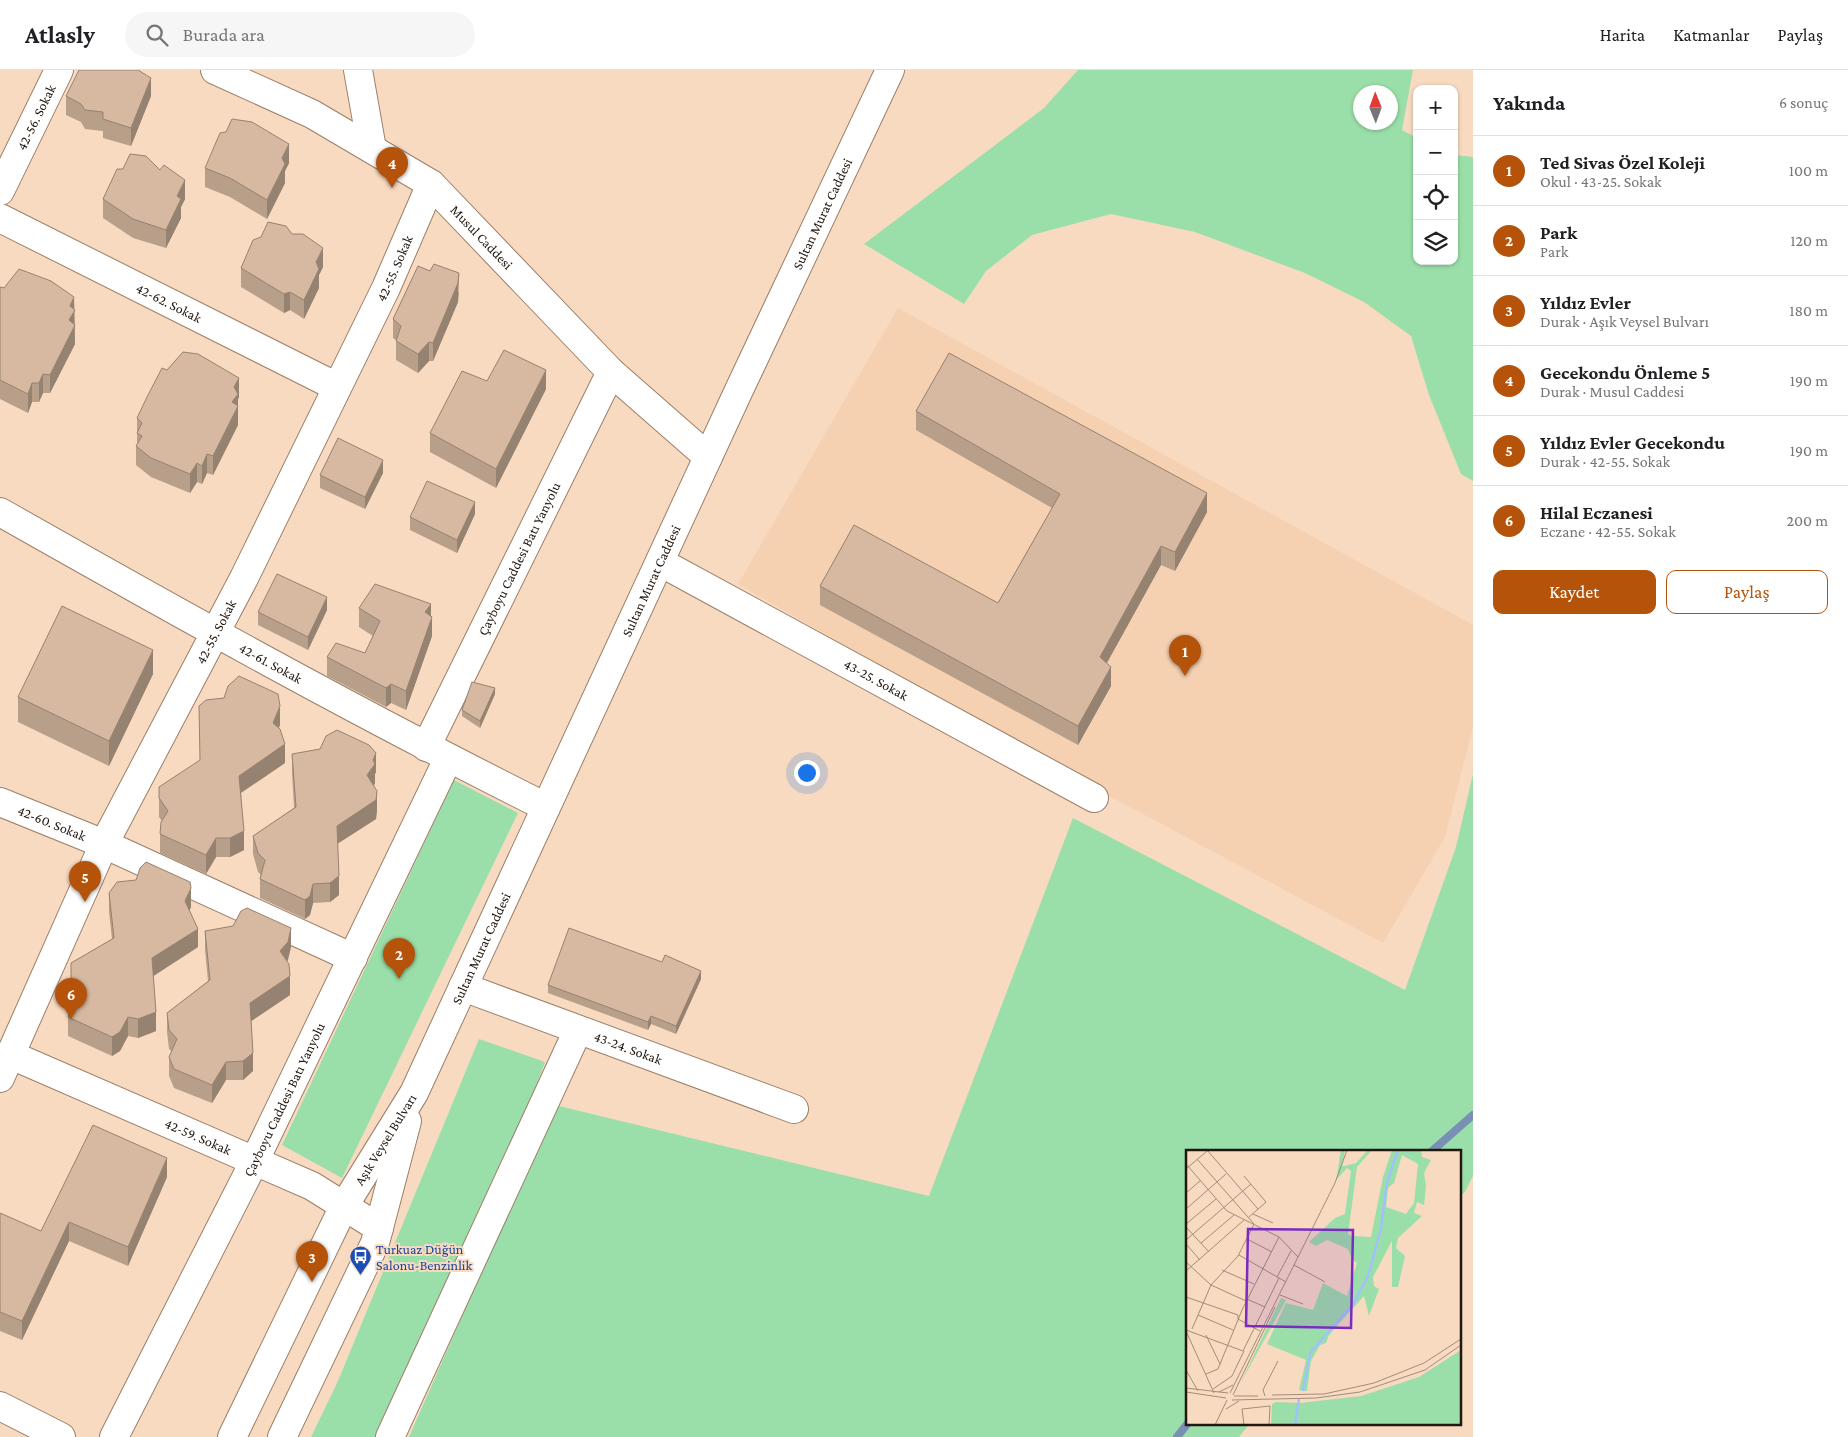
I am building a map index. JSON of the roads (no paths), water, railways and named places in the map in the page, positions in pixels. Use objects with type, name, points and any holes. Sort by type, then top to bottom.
[{"type":"street","name":"42-56. Sokak","points":[[0,192],[59,70]]},
{"type":"street","name":"Musul Caddesi","points":[[216,70],[312,114],[431,184],[612,372],[708,457]]},
{"type":"street","points":[[358,70],[372,149]]},
{"type":"street","name":"Sultan Murat Caddesi","points":[[414,1093],[708,457],[890,70]]},
{"type":"street","name":"42-55. Sokak","points":[[5,1067],[104,844],[244,578],[386,288],[431,184]]},
{"type":"street","name":"42-62. Sokak","points":[[0,218],[337,387]]},
{"type":"street","name":"Çayboyu Caddesi Batı Yanyolu","points":[[114,1437],[255,1160],[353,958],[437,753],[612,372]]},
{"type":"street","name":"42-61. Sokak","points":[[0,512],[214,634],[437,753],[546,808]]},
{"type":"street","name":"43-25. Sokak","points":[[660,562],[1094,798]]},
{"type":"street","name":"42-60. Sokak","points":[[0,802],[104,844],[353,958]]},
{"type":"street","name":"43-24. Sokak","points":[[463,987],[794,1109]]},
{"type":"street","points":[[390,1437],[578,1030]]},
{"type":"street","name":"42-59. Sokak","points":[[5,1067],[255,1160],[312,1186],[379,1228]]},
{"type":"street","name":"Aşık Veysel Bulvarı","points":[[232,1437],[344,1206],[414,1093]]},
{"type":"street","name":"Aşık Veysel Bulvarı","points":[[282,1437],[375,1244],[414,1093]]},
{"type":"street","points":[[0,1406],[61,1437]]},
{"type":"waterway","points":[[1433,1150],[1473,1115]]},
{"type":"waterway","points":[[1177,1437],[1187,1424]]},
{"type":"place","name":"Gecekondu Önleme 5","points":[[392,188]]},
{"type":"place","name":"Ted Sivas Özel Koleji","points":[[1185,676]]},
{"type":"place","name":"Yıldız Evler Gecekondu","points":[[85,902]]},
{"type":"place","name":"Park","points":[[399,979]]},
{"type":"place","name":"Hilal Eczanesi","points":[[71,1019]]},
{"type":"place","name":"Turkuaz Düğün Salonu-Benzinlik","points":[[360,1276]]},
{"type":"place","name":"Yıldız Evler","points":[[312,1282]]}]
